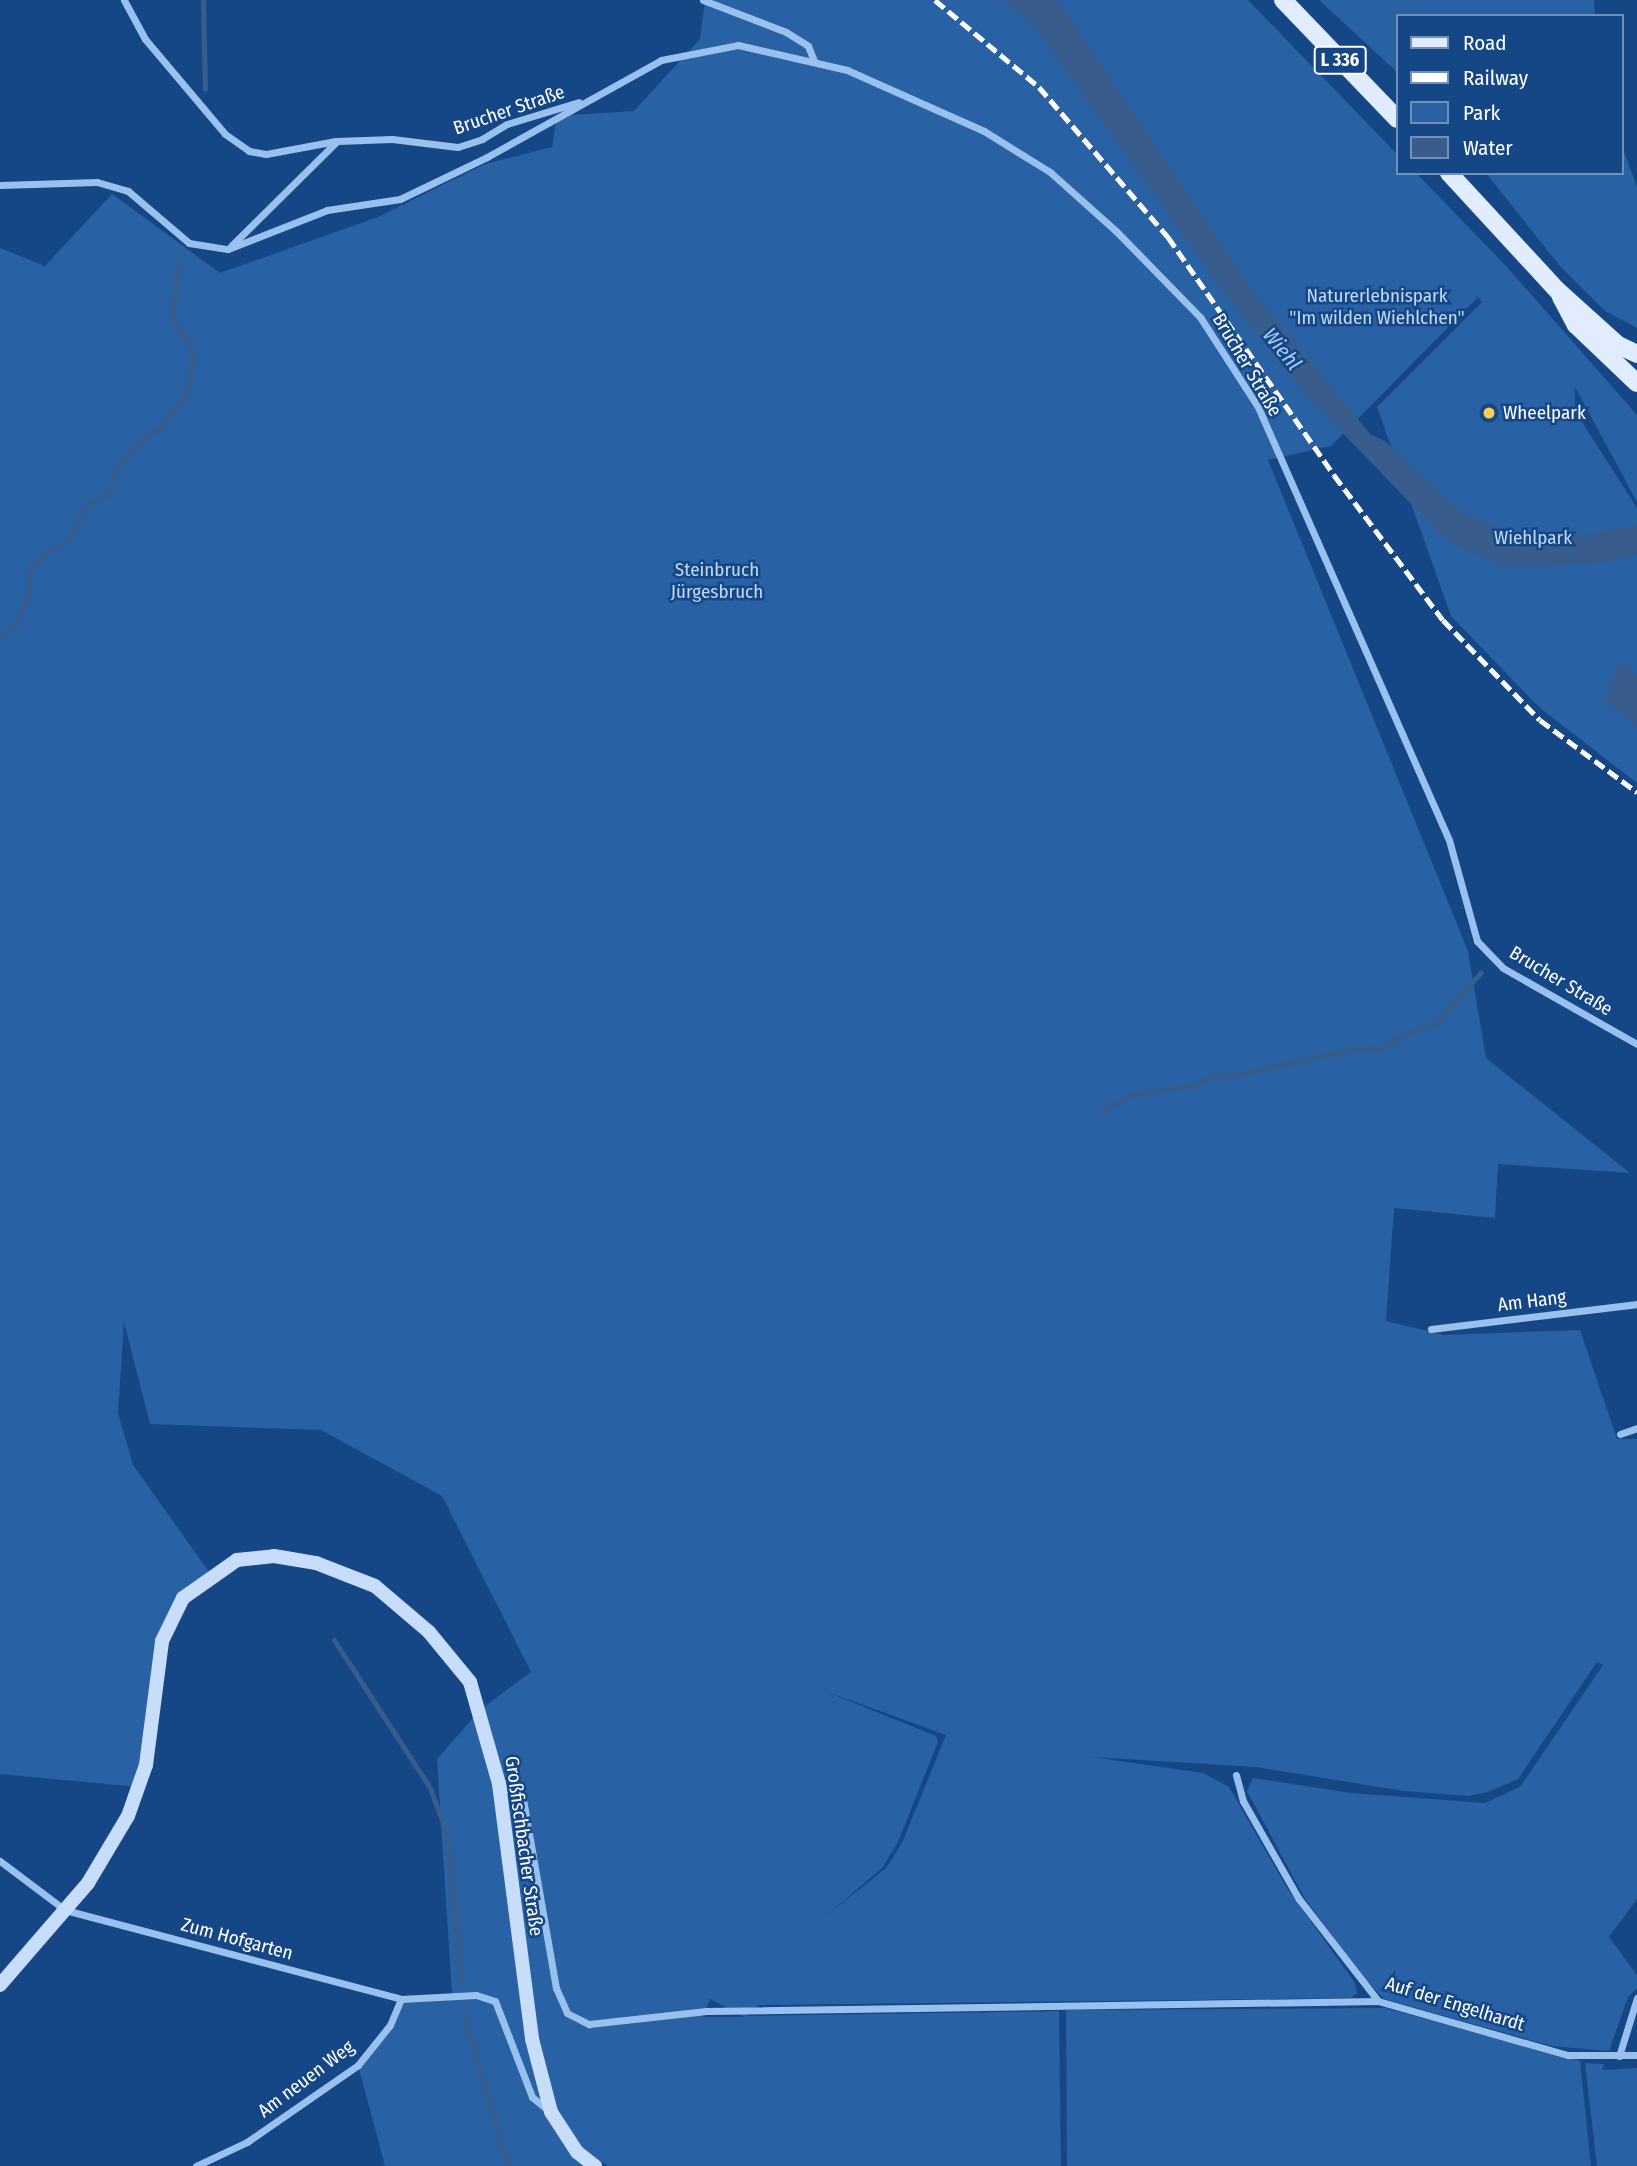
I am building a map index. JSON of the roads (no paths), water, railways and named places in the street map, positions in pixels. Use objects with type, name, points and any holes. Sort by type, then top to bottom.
[{"type":"main road","name":"L 336","points":[[1283,0],[1396,118]]},
{"type":"main road","points":[[1451,175],[1558,291],[1618,345],[1637,354]]},
{"type":"main road","points":[[1558,291],[1576,326],[1637,383]]},
{"type":"main road","name":"Großfischbacher Straße","points":[[0,1985],[88,1883],[128,1816],[146,1765],[162,1641],[183,1598],[237,1560],[274,1556],[316,1563],[374,1586],[429,1632],[470,1682],[499,1784],[532,2039],[551,2112],[577,2152],[594,2166]]},
{"type":"street","name":"Brucher Straße","points":[[124,0],[145,39],[225,134],[249,150],[266,154],[337,141],[392,139],[458,147],[482,139],[506,124],[593,99]]},
{"type":"street","points":[[703,0],[786,32],[808,46],[814,61]]},
{"type":"street","name":"Brucher Straße","points":[[228,249],[327,210],[400,199],[593,99],[661,60],[738,45],[847,70],[984,131],[1050,172],[1116,231],[1200,317],[1258,407],[1449,840],[1477,941],[1503,968],[1637,1044]]},
{"type":"street","points":[[0,185],[97,182],[128,191],[189,243],[228,249],[337,141]]},
{"type":"street","name":"Am Hang","points":[[1431,1329],[1637,1304]]},
{"type":"street","points":[[1620,1434],[1637,1428]]},
{"type":"street","name":"Auf der Engelhardt","points":[[1236,1775],[1244,1801],[1299,1899],[1378,2001],[1568,2055],[1637,2054]]},
{"type":"street","points":[[499,1784],[523,1799],[556,1988],[567,2013],[589,2024],[706,2011],[1378,2001]]},
{"type":"street","points":[[0,1861],[65,1910]]},
{"type":"street","name":"Zum Hofgarten","points":[[65,1910],[401,1999]]},
{"type":"street","points":[[401,1999],[476,1995],[495,2001],[532,2097],[551,2112]]},
{"type":"street","points":[[1619,2056],[1637,1998]]},
{"type":"street","name":"Am neuen Weg","points":[[196,2166],[247,2142],[358,2065],[390,2025],[401,1999]]},
{"type":"water","name":"Wiehl","points":[[1002,0],[1056,0],[1062,6],[1251,288],[1370,434],[1386,442],[1460,511],[1515,536],[1584,535],[1637,525],[1637,555],[1599,563],[1503,567],[1447,541],[1303,392],[1224,293],[1032,23]]},
{"type":"water","points":[[1619,662],[1637,675],[1637,727],[1604,701]]},
{"type":"waterway","points":[[203,0],[205,89]]},
{"type":"waterway","points":[[0,638],[16,625],[28,596],[30,572],[46,553],[71,538],[87,504],[108,495],[118,466],[142,439],[160,429],[186,394],[194,355],[172,316],[179,261]]},
{"type":"waterway","points":[[1102,1112],[1131,1095],[1195,1085],[1210,1076],[1231,1076],[1353,1049],[1384,1048],[1403,1034],[1437,1023],[1481,972]]},
{"type":"waterway","points":[[334,1640],[430,1788],[447,1834],[462,1984]]},
{"type":"waterway","points":[[463,2012],[508,2166]]},
{"type":"railway","points":[[935,0],[1039,87],[1168,237],[1334,475],[1443,620],[1540,720],[1637,792]]},
{"type":"place","name":"Wheelpark","points":[[1489,413]]},
{"type":"park label","name":"Naturerlebnispark \"Im wilden Wiehlchen\"","points":[[1377,307]]},
{"type":"park label","name":"Wiehlpark","points":[[1533,538]]},
{"type":"park label","name":"Steinbruch Jürgesbruch","points":[[717,581]]}]
